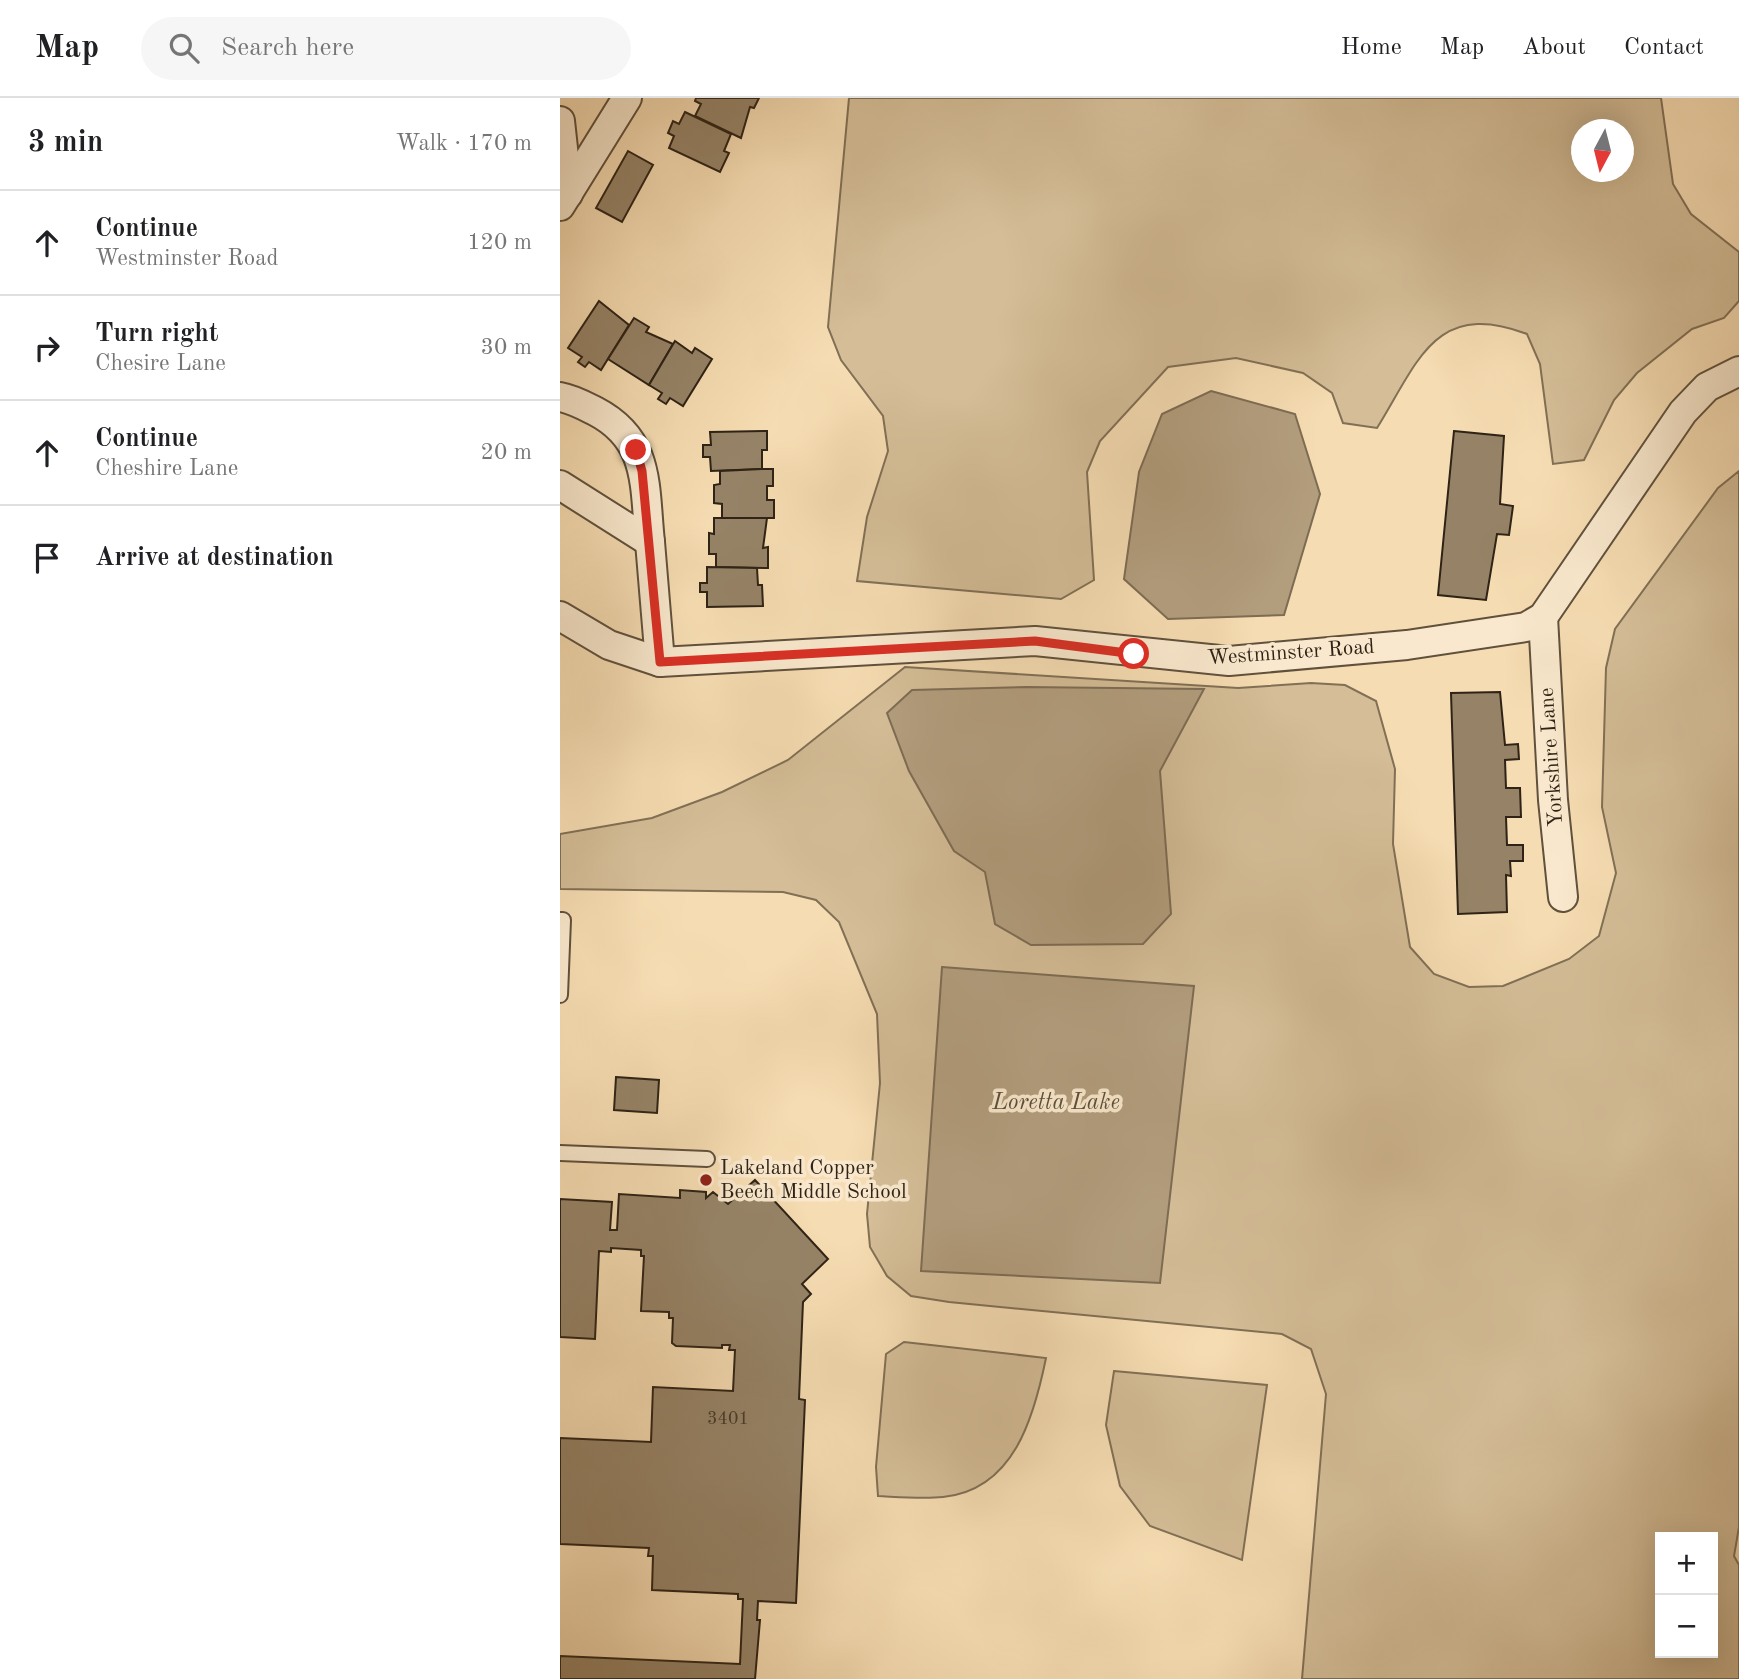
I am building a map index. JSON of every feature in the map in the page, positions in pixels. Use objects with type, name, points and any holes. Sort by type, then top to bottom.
[{"type":"street","points":[[564,200],[627,98]]},
{"type":"street","points":[[560,121],[564,200]]},
{"type":"street","points":[[1543,617],[1589,554],[1684,412],[1707,387],[1739,371]]},
{"type":"street","points":[[560,397],[572,400],[615,422],[629,435],[642,471],[660,662]]},
{"type":"street","points":[[560,485],[650,542]]},
{"type":"street","name":"Westminster Road","points":[[560,616],[609,645],[660,662],[1035,641],[1229,661],[1407,645],[1526,627],[1543,617]]},
{"type":"street","name":"Yorkshire Lane","points":[[1543,617],[1553,800],[1563,897]]},
{"type":"lane","points":[[560,920],[563,920],[560,995]]},
{"type":"lane","points":[[560,1153],[707,1159]]},
{"type":"shaded area","points":[[849,98],[1661,98],[1673,184],[1691,214],[1739,252],[1739,301],[1724,318],[1692,329],[1637,373],[1614,400],[1584,460],[1553,464],[1540,364],[1527,334],[1496,325],[1471,325],[1450,331],[1433,343],[1418,360],[1377,428],[1343,423],[1332,393],[1303,373],[1236,358],[1168,367],[1100,441],[1087,472],[1094,580],[1061,599],[857,581],[867,517],[888,451],[883,416],[841,360],[828,327]]},
{"type":"shaded area","points":[[1739,471],[1739,1527],[1734,1556],[1739,1565],[1739,1679],[1302,1679],[1326,1394],[1311,1349],[1282,1334],[911,1296],[887,1276],[870,1247],[867,1214],[880,1083],[877,1014],[839,922],[816,900],[783,892],[560,889],[560,834],[652,818],[722,792],[788,760],[905,667],[1238,688],[1311,683],[1345,685],[1376,701],[1395,769],[1393,844],[1410,947],[1434,974],[1469,987],[1503,986],[1569,959],[1599,936],[1616,873],[1602,807],[1606,668],[1615,629],[1718,488]]},
{"type":"shaded area","points":[[904,1342],[1046,1358],[1035,1404],[1017,1447],[1004,1466],[987,1481],[967,1491],[943,1497],[878,1496],[876,1467],[886,1354]]},
{"type":"shaded area","points":[[1114,1371],[1267,1385],[1242,1560],[1150,1526],[1120,1486],[1106,1425]]},
{"type":"water","points":[[1211,391],[1295,414],[1320,494],[1284,615],[1168,619],[1124,579],[1139,472],[1162,414]]},
{"type":"water","points":[[1026,687],[1204,689],[1160,771],[1171,914],[1143,944],[1031,945],[995,924],[985,872],[954,851],[909,771],[887,713],[912,690]]},
{"type":"water","name":"Loretta Lake","points":[[942,967],[1194,986],[1160,1283],[921,1271]]},
{"type":"building","points":[[696,98],[759,98],[754,108],[750,107],[741,138],[695,116],[701,104],[695,101]]},
{"type":"building","points":[[685,112],[731,134],[724,151],[729,153],[720,172],[669,148],[674,136],[668,133],[673,121],[679,124]]},
{"type":"building","points":[[628,151],[653,165],[622,222],[596,208]]},
{"type":"building","points":[[599,301],[629,325],[601,370],[589,362],[585,367],[578,362],[582,357],[568,348]]},
{"type":"building","points":[[634,318],[649,327],[646,332],[673,344],[649,385],[608,359]]},
{"type":"building","points":[[675,341],[692,353],[695,348],[712,359],[683,406],[670,398],[666,404],[658,399],[662,393],[649,385]]},
{"type":"building","points":[[767,431],[767,450],[762,450],[762,469],[711,471],[710,457],[703,457],[703,445],[711,445],[710,432]]},
{"type":"building","points":[[1454,431],[1504,436],[1500,504],[1513,506],[1509,535],[1497,534],[1486,600],[1438,595]]},
{"type":"building","points":[[773,469],[773,486],[767,486],[767,500],[774,500],[774,518],[722,518],[722,504],[714,503],[714,485],[720,484],[720,471]]},
{"type":"building","points":[[714,518],[767,518],[763,548],[768,547],[768,568],[716,567],[716,554],[709,554],[709,533],[714,534]]},
{"type":"building","points":[[707,567],[757,568],[758,585],[762,585],[763,606],[707,607],[707,592],[700,592],[700,583],[707,583]]},
{"type":"building","points":[[1500,692],[1505,745],[1518,744],[1519,759],[1505,760],[1506,788],[1520,788],[1521,817],[1506,817],[1507,845],[1523,845],[1523,861],[1510,861],[1511,876],[1506,875],[1507,912],[1458,914],[1451,693]]},
{"type":"building","points":[[616,1077],[659,1080],[657,1113],[614,1110]]},
{"type":"building","name":"Lakeland Copper Beech Middle School","points":[[755,1180],[828,1259],[802,1284],[811,1294],[803,1302],[799,1399],[805,1400],[796,1603],[758,1601],[757,1620],[760,1620],[755,1679],[560,1679],[560,1656],[740,1664],[743,1599],[738,1599],[738,1594],[652,1590],[653,1556],[648,1556],[649,1548],[560,1544],[560,1438],[651,1442],[653,1387],[733,1391],[735,1350],[729,1350],[730,1345],[722,1345],[722,1348],[676,1346],[672,1343],[673,1318],[669,1318],[669,1312],[641,1311],[644,1256],[641,1256],[641,1250],[611,1248],[611,1252],[599,1251],[595,1339],[560,1337],[560,1199],[612,1202],[610,1230],[617,1230],[619,1194],[680,1198],[680,1190],[706,1192],[706,1198],[713,1192],[728,1204]]},
{"type":"place","name":"Lakeland Copper Beech Middle School","points":[[706,1180]]},
{"type":"route","points":[[636,450],[642,471],[660,662],[773,658],[958,643],[1035,641],[1134,654]]}]
